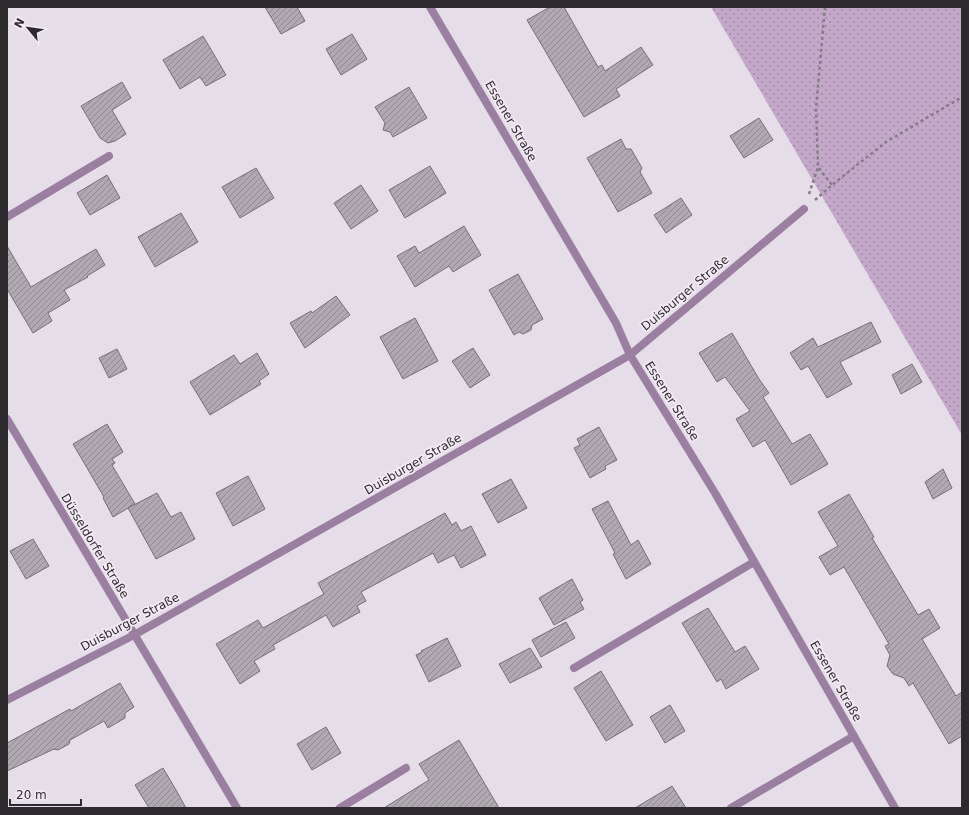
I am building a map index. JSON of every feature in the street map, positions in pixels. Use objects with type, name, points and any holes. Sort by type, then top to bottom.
[{"type":"street","name":"Essener Straße","points":[[430,7],[616,323],[630,355],[715,493],[895,808]]},
{"type":"street","points":[[7,217],[109,156]]},
{"type":"street","name":"Duisburger Straße","points":[[7,700],[134,635],[630,355],[804,210]]},
{"type":"street","name":"Düsseldorfer Straße","points":[[7,420],[237,808]]},
{"type":"street","points":[[574,668],[754,562]]},
{"type":"street","points":[[731,808],[854,736]]},
{"type":"street","points":[[340,808],[406,768]]},
{"type":"path","points":[[804,210],[818,167],[816,108],[825,7]]},
{"type":"path","points":[[804,210],[832,185],[886,142],[962,97]]},
{"type":"path","points":[[818,167],[832,185]]},
{"type":"shaded area","points":[[711,7],[962,7],[962,435]]},
{"type":"building","points":[[265,7],[297,7],[305,21],[281,34]]},
{"type":"building","points":[[550,7],[564,7],[598,67],[602,65],[605,71],[641,47],[653,65],[616,89],[620,96],[584,117],[527,20]]},
{"type":"building","points":[[352,34],[367,59],[341,75],[326,49]]},
{"type":"building","points":[[203,36],[226,75],[206,86],[200,77],[180,89],[163,60]]},
{"type":"building","points":[[122,82],[131,98],[112,110],[126,134],[115,141],[108,143],[100,138],[81,106]]},
{"type":"building","points":[[409,87],[427,118],[393,137],[390,132],[383,130],[385,123],[375,107]]},
{"type":"building","points":[[759,118],[773,140],[744,158],[730,136]]},
{"type":"building","points":[[621,139],[626,149],[631,149],[642,168],[640,172],[652,193],[618,212],[587,158]]},
{"type":"building","points":[[430,166],[446,193],[405,218],[389,190]]},
{"type":"building","points":[[256,168],[274,198],[240,218],[222,187]]},
{"type":"building","points":[[107,175],[120,198],[90,215],[77,193]]},
{"type":"building","points":[[361,185],[378,211],[351,229],[334,203]]},
{"type":"building","points":[[681,198],[692,215],[666,233],[654,215]]},
{"type":"building","points":[[181,213],[198,242],[155,267],[138,237]]},
{"type":"building","points":[[464,226],[481,255],[453,272],[449,266],[415,287],[397,256],[415,246],[419,253]]},
{"type":"building","points":[[7,246],[31,287],[96,249],[105,265],[87,276],[88,277],[64,290],[70,300],[48,313],[52,321],[33,333],[7,289]]},
{"type":"building","points":[[518,274],[543,319],[532,325],[531,330],[523,334],[519,332],[514,335],[489,290]]},
{"type":"building","points":[[336,296],[350,315],[305,348],[290,323],[311,311],[312,313]]},
{"type":"building","points":[[415,318],[438,361],[403,379],[380,337]]},
{"type":"building","points":[[871,322],[881,342],[840,362],[852,384],[827,398],[808,366],[801,370],[790,353],[813,338],[818,347]]},
{"type":"building","points":[[732,333],[769,393],[763,397],[792,444],[810,434],[828,464],[791,485],[765,440],[753,447],[736,419],[750,411],[725,377],[717,382],[699,353]]},
{"type":"building","points":[[473,348],[490,375],[470,388],[452,361]]},
{"type":"building","points":[[117,349],[127,369],[109,378],[99,358]]},
{"type":"building","points":[[257,353],[269,374],[259,381],[261,384],[210,415],[190,382],[234,355],[240,364]]},
{"type":"building","points":[[912,364],[922,382],[901,394],[892,375]]},
{"type":"building","points":[[107,424],[123,452],[112,459],[115,463],[112,465],[135,504],[113,517],[103,498],[104,497],[73,444]]},
{"type":"building","points":[[599,427],[617,460],[605,466],[606,469],[590,478],[574,448],[580,445],[577,439]]},
{"type":"building","points":[[943,469],[952,488],[933,499],[925,482]]},
{"type":"building","points":[[248,476],[265,509],[233,526],[216,493]]},
{"type":"building","points":[[511,479],[527,508],[498,523],[482,494]]},
{"type":"building","points":[[157,493],[171,517],[181,512],[195,539],[156,559],[128,508]]},
{"type":"building","points":[[849,494],[874,537],[872,538],[918,615],[929,609],[940,628],[922,639],[956,696],[962,692],[962,736],[949,744],[913,683],[909,686],[904,678],[893,674],[887,666],[890,655],[885,646],[889,644],[844,567],[830,575],[819,557],[838,546],[818,512]]},
{"type":"building","points":[[608,501],[631,545],[638,540],[651,564],[626,579],[613,554],[615,553],[592,509]]},
{"type":"building","points":[[445,513],[452,525],[456,522],[461,531],[471,526],[486,555],[461,568],[454,555],[438,563],[433,553],[361,592],[366,601],[357,606],[360,612],[333,627],[326,615],[273,645],[275,649],[254,661],[260,671],[240,684],[216,644],[258,620],[263,628],[324,594],[318,583]]},
{"type":"building","points":[[33,539],[49,566],[26,579],[10,551]]},
{"type":"building","points":[[572,579],[583,600],[580,602],[584,609],[554,625],[539,598]]},
{"type":"building","points":[[708,608],[735,652],[745,646],[759,669],[726,689],[721,679],[717,682],[682,623]]},
{"type":"building","points":[[566,622],[575,638],[541,657],[532,640]]},
{"type":"building","points":[[447,638],[461,666],[429,682],[416,655]]},
{"type":"building","points":[[530,648],[542,667],[510,683],[499,664]]},
{"type":"building","points":[[601,671],[633,725],[606,741],[574,688]]},
{"type":"building","points":[[120,683],[134,707],[125,713],[125,718],[108,728],[104,721],[70,740],[69,744],[58,750],[54,749],[7,771],[7,743],[70,709],[71,711]]},
{"type":"building","points":[[670,705],[685,731],[665,743],[650,717]]},
{"type":"building","points":[[326,727],[341,753],[312,770],[297,744]]},
{"type":"building","points":[[459,740],[499,808],[384,808],[429,780],[419,764]]},
{"type":"building","points":[[163,768],[186,808],[149,808],[135,785]]},
{"type":"building","points":[[672,786],[686,808],[635,808]]}]
